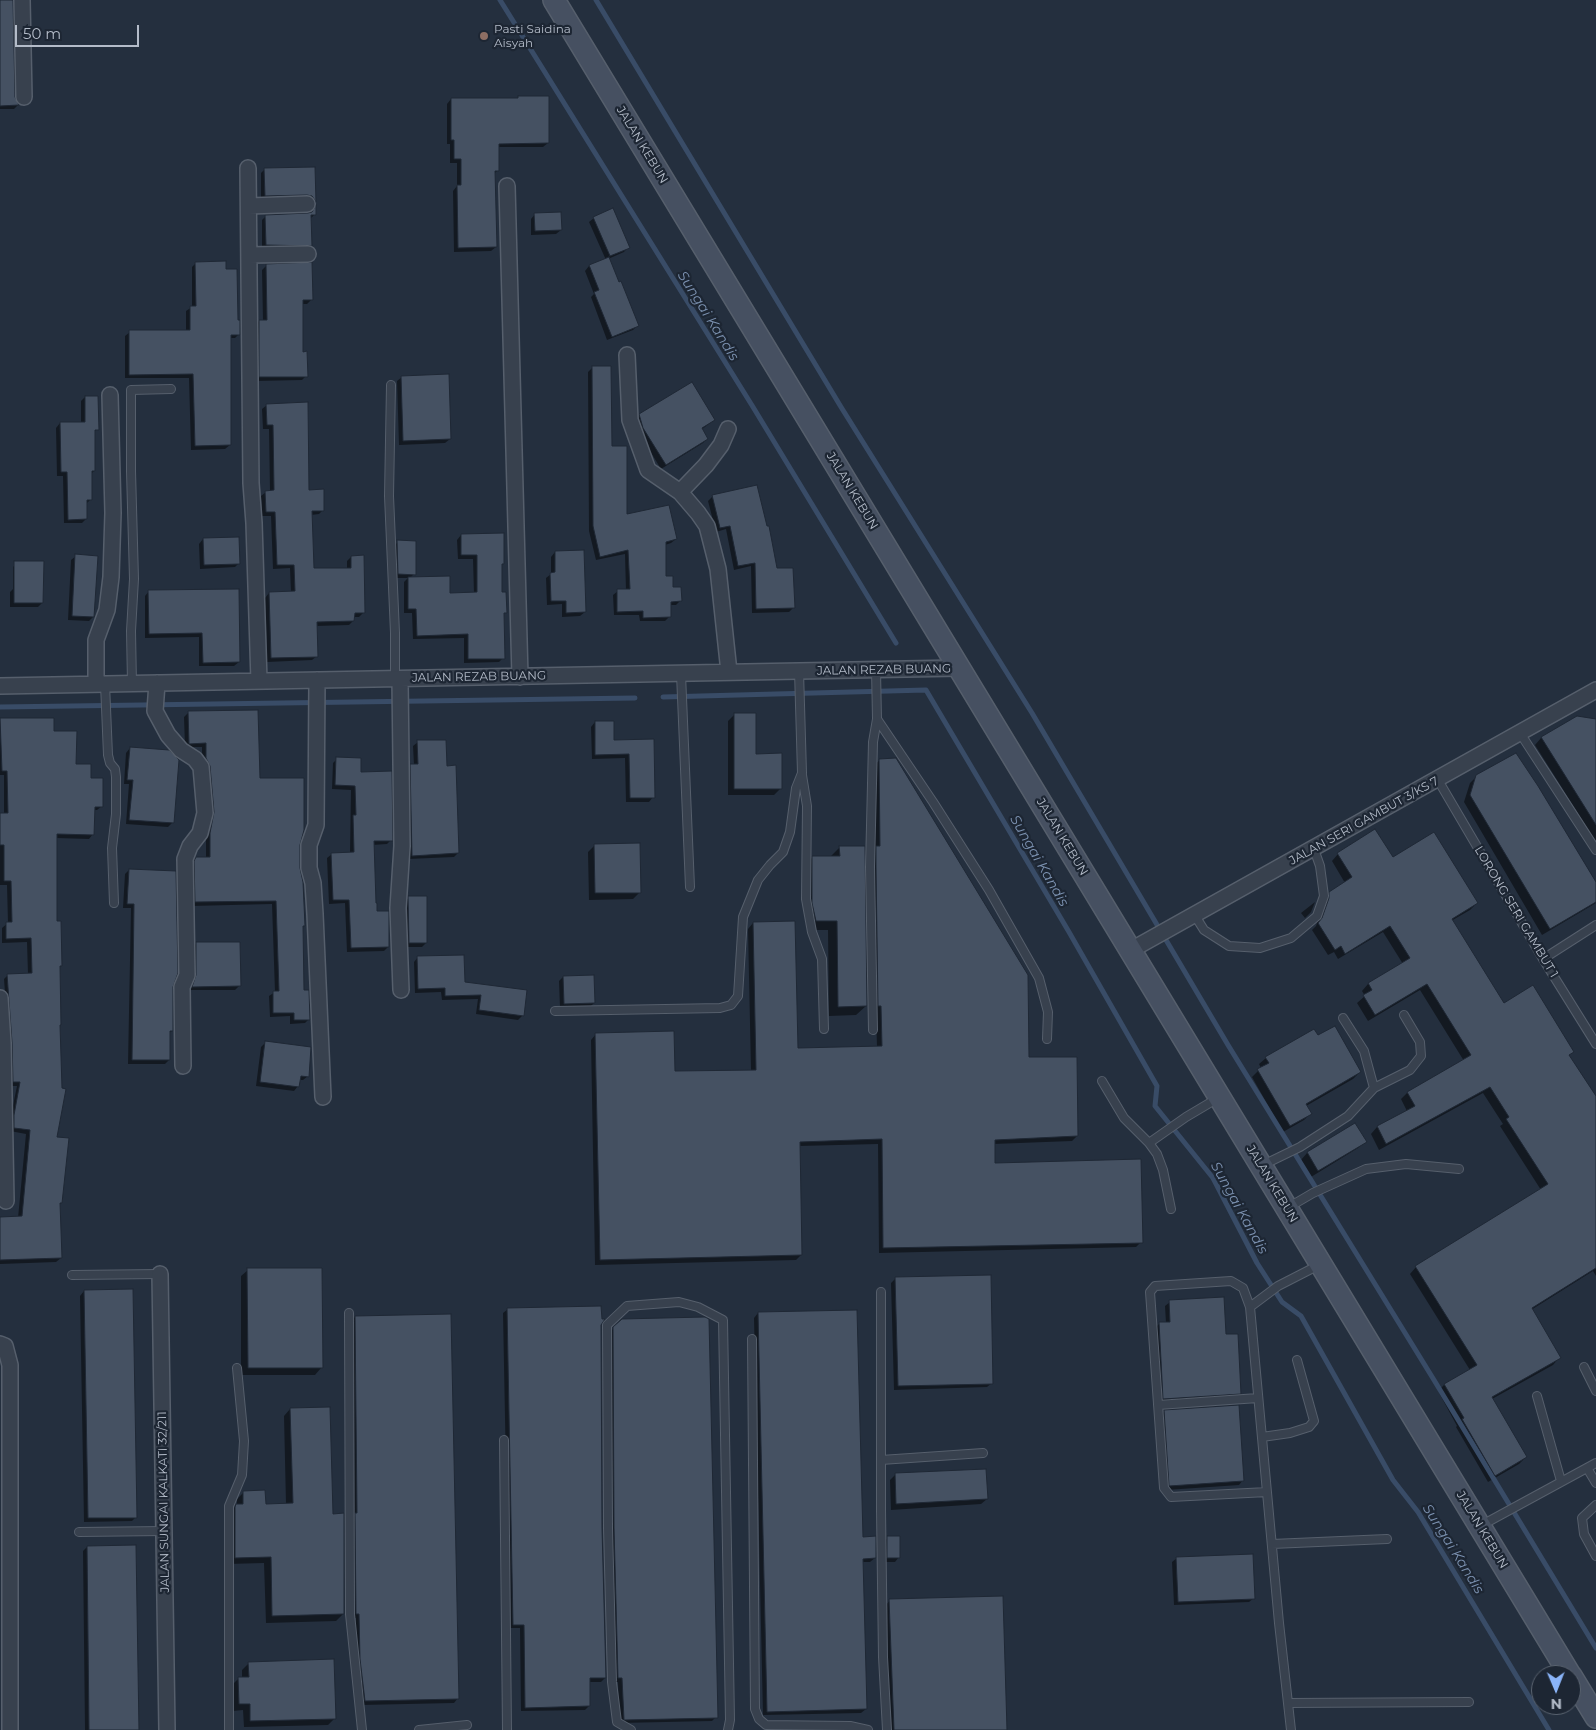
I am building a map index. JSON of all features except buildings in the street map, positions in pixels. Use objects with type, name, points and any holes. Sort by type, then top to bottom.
[{"type":"main road","name":"JALAN KEBUN","points":[[554,0],[1564,1665]]},
{"type":"main road","name":"JALAN KEBUN","points":[[1581,1692],[1596,1717]]},
{"type":"street","points":[[22,0],[24,97]]},
{"type":"street","points":[[248,168],[252,483],[259,682]]},
{"type":"street","points":[[507,186],[520,677]]},
{"type":"street","points":[[249,206],[307,204]]},
{"type":"street","points":[[249,255],[308,254]]},
{"type":"street","points":[[627,355],[630,420],[648,470],[680,492],[707,526],[718,569],[729,672]]},
{"type":"street","points":[[102,688],[96,640],[107,610],[111,577],[113,513],[110,395]]},
{"type":"street","points":[[680,492],[706,465],[721,445],[728,429]]},
{"type":"street","name":"JALAN REZAB BUANG","points":[[0,686],[102,688],[132,684],[156,688],[259,682],[317,686],[520,677],[959,668]]},
{"type":"street","points":[[398,682],[401,707],[402,846],[398,908],[401,990]]},
{"type":"street","points":[[317,686],[316,825],[309,845],[309,868],[313,883],[322,1098]]},
{"type":"street","points":[[156,688],[156,711],[168,735],[181,750],[195,759],[201,767],[205,813],[200,833],[190,846],[185,859],[186,975],[182,987],[183,1066]]},
{"type":"street","name":"JALAN SERI GAMBUT 3/KS 7","points":[[1131,950],[1596,690]]},
{"type":"street","points":[[0,998],[3,1043],[6,1201]]},
{"type":"street","name":"JALAN SUNGAI KALKATI 32/211","points":[[160,1274],[167,1730]]},
{"type":"street","points":[[0,1344],[5,1346],[10,1365],[10,1730]]},
{"type":"lane","points":[[391,385],[389,496],[398,682]]},
{"type":"lane","points":[[132,684],[131,631],[134,579],[131,390],[171,390]]},
{"type":"lane","points":[[873,1030],[870,867],[873,742],[877,719],[876,670]]},
{"type":"lane","points":[[799,671],[802,773],[807,806],[806,899],[812,932],[822,959],[824,1029]]},
{"type":"lane","points":[[681,674],[690,887]]},
{"type":"lane","points":[[102,688],[106,712],[108,755],[110,763],[115,769],[116,777],[116,814],[112,848],[114,903]]},
{"type":"lane","points":[[877,719],[984,882],[1039,978],[1048,1012],[1047,1038]]},
{"type":"lane","points":[[1520,734],[1596,850]]},
{"type":"lane","points":[[555,1011],[720,1008],[732,1005],[738,996],[743,917],[763,872],[782,852],[787,843],[796,788],[802,773]]},
{"type":"lane","name":"LORONG SERI GAMBUT 1","points":[[1438,780],[1543,959],[1596,1044]]},
{"type":"lane","points":[[1194,914],[1204,930],[1229,946],[1260,948],[1291,938],[1317,916],[1324,896],[1320,866],[1314,849]]},
{"type":"lane","points":[[1543,959],[1596,926]]},
{"type":"lane","points":[[1262,1166],[1290,1153],[1348,1116],[1374,1088],[1410,1070],[1422,1056],[1420,1042],[1404,1015]]},
{"type":"lane","points":[[1343,1018],[1364,1051],[1374,1088]]},
{"type":"lane","points":[[1102,1081],[1124,1118],[1149,1143],[1157,1154],[1171,1209]]},
{"type":"lane","points":[[1149,1143],[1186,1117],[1220,1097]]},
{"type":"lane","points":[[1287,1208],[1312,1193],[1366,1169],[1406,1164],[1459,1169]]},
{"type":"lane","points":[[1250,1307],[1278,1286],[1321,1264]]},
{"type":"lane","points":[[72,1275],[160,1274]]},
{"type":"lane","points":[[1267,1492],[1171,1497],[1164,1488],[1150,1292],[1155,1286],[1231,1281],[1243,1288],[1250,1307],[1291,1730]]},
{"type":"lane","points":[[881,1292],[883,1647],[887,1730]]},
{"type":"lane","points":[[631,1730],[617,1722],[612,1682],[608,1528],[607,1325],[627,1306],[679,1302],[698,1307],[723,1320],[730,1720],[728,1730]]},
{"type":"lane","points":[[349,1313],[350,1614],[362,1730]]},
{"type":"lane","points":[[752,1339],[754,1709],[758,1719],[766,1725],[850,1726],[868,1730]]},
{"type":"lane","points":[[1262,1437],[1290,1433],[1309,1427],[1314,1421],[1297,1360]]},
{"type":"lane","points":[[1584,1367],[1596,1391]]},
{"type":"lane","points":[[229,1730],[229,1506],[242,1475],[244,1441],[238,1368]]},
{"type":"lane","points":[[1537,1396],[1561,1482]]},
{"type":"lane","points":[[1158,1405],[1258,1398]]},
{"type":"lane","points":[[504,1440],[507,1730]]},
{"type":"lane","points":[[881,1460],[983,1453]]},
{"type":"lane","points":[[1480,1526],[1596,1463]]},
{"type":"lane","points":[[1587,1468],[1596,1483]]},
{"type":"lane","points":[[1596,1505],[1582,1518],[1584,1534],[1596,1556]]},
{"type":"lane","points":[[79,1532],[164,1530]]},
{"type":"lane","points":[[1272,1544],[1387,1539]]},
{"type":"lane","points":[[1288,1703],[1469,1702]]},
{"type":"lane","points":[[420,1730],[467,1725]]},
{"type":"waterway","name":"Sungai Kandis","points":[[500,0],[753,407],[896,643]]},
{"type":"waterway","points":[[596,0],[841,407],[1032,713],[1228,1045],[1596,1648]]},
{"type":"waterway","name":"Sungai Kandis","points":[[663,697],[926,690],[1069,932],[1157,1086],[1155,1106],[1213,1178],[1257,1263],[1282,1302],[1301,1316],[1393,1480],[1418,1512],[1549,1730]]},
{"type":"waterway","points":[[0,707],[635,698]]},
{"type":"place","name":"Pasti Saidina Aisyah","points":[[484,36]]}]
